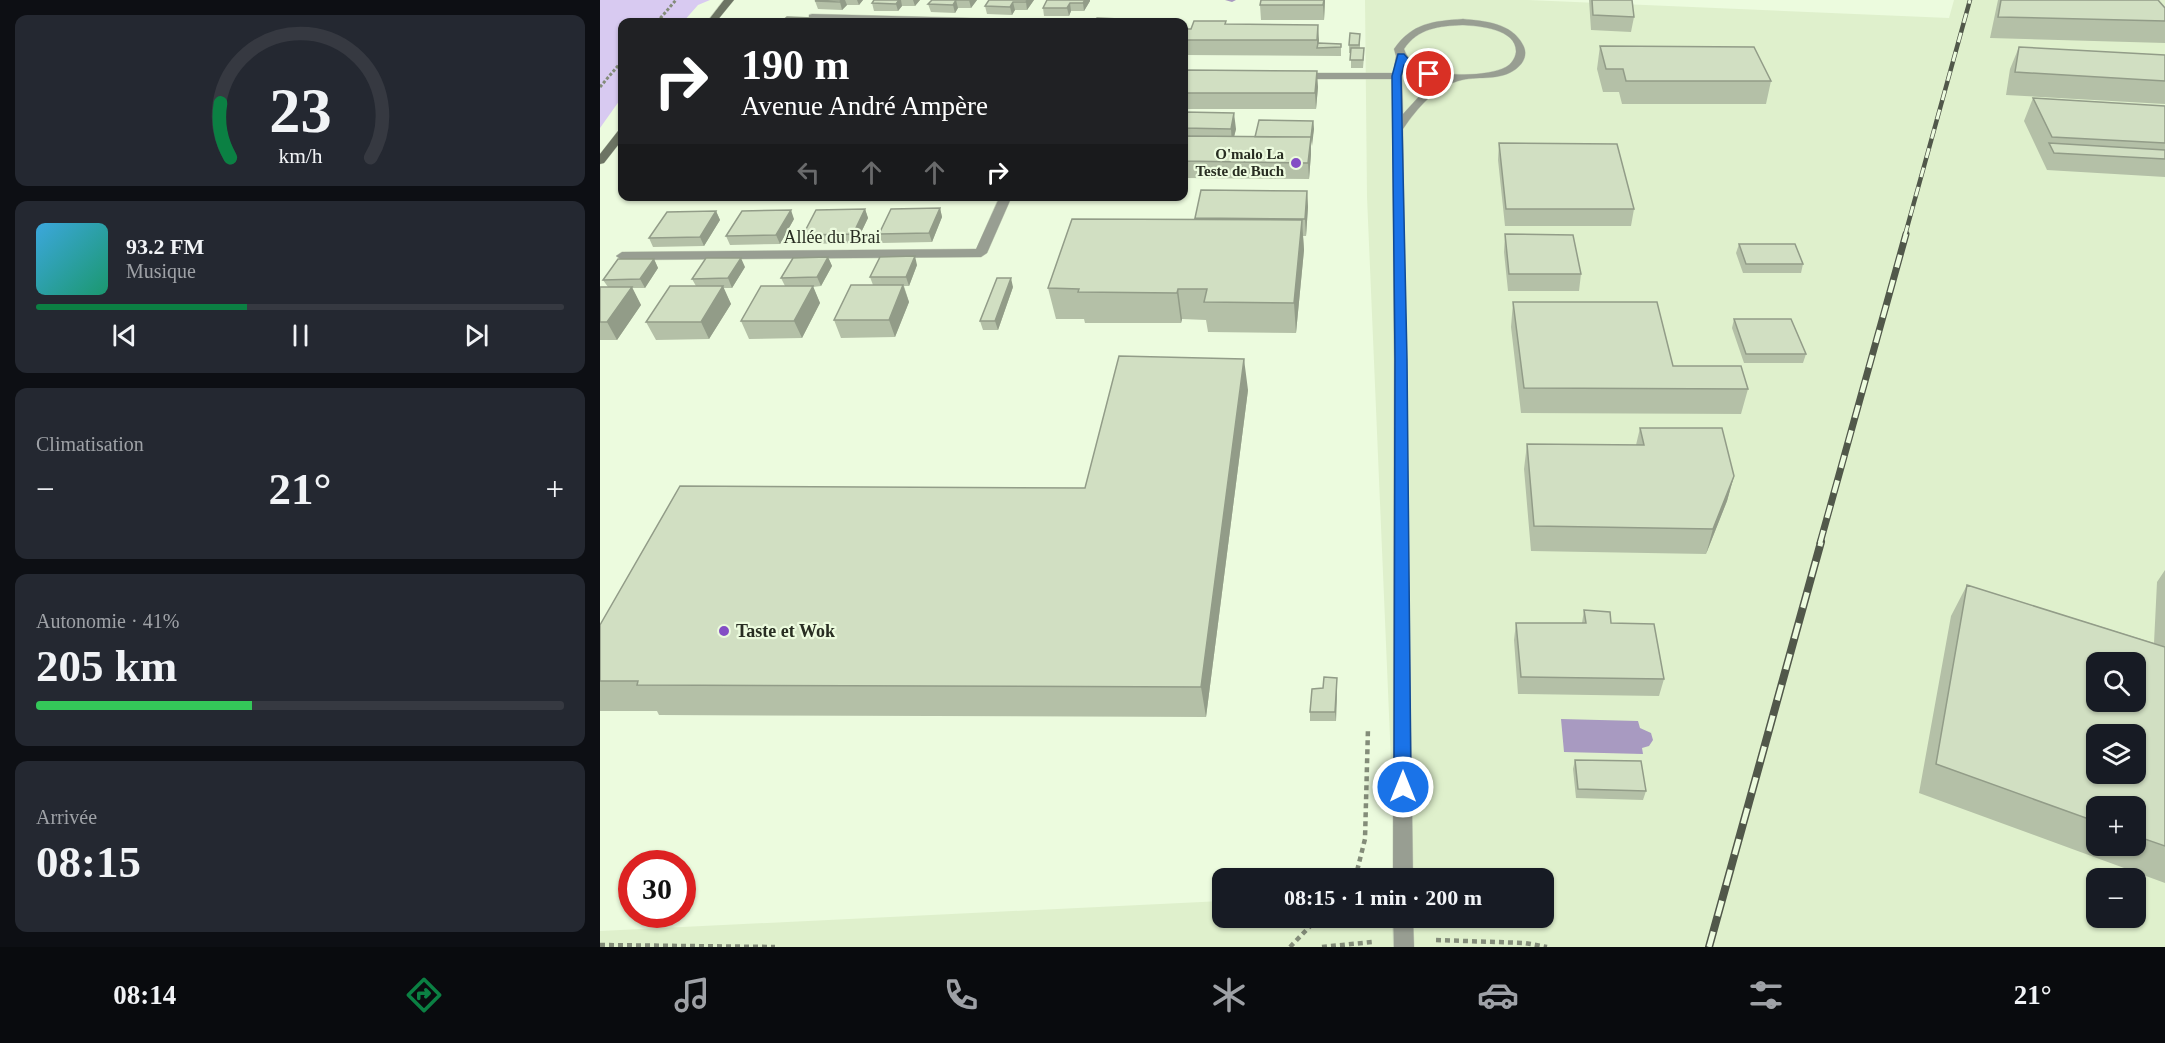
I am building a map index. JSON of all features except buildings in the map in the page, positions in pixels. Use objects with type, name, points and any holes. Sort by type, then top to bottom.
[{"type":"main road","points":[[714,18],[729,0]]},
{"type":"main road","points":[[600,161],[618,138]]},
{"type":"street","points":[[812,17],[852,18]]},
{"type":"street","points":[[1440,23],[1484,24],[1509,34],[1517,40],[1521,48],[1521,56],[1516,63],[1506,69],[1493,75],[1460,78],[1429,74],[1407,63],[1401,56],[1399,49],[1407,35],[1415,30],[1440,23]]},
{"type":"street","points":[[1401,56],[1397,76],[1397,130],[1401,359],[1403,868]]},
{"type":"street","points":[[1290,76],[1397,76]]},
{"type":"street","points":[[1397,130],[1414,104],[1427,91],[1460,78]]},
{"type":"street","name":"Allée du Brai","points":[[622,256],[981,254],[1004,201]]},
{"type":"street","points":[[1403,928],[1404,947]]},
{"type":"path","points":[[660,18],[676,0]]},
{"type":"path","points":[[600,87],[618,66]]},
{"type":"path","points":[[1290,947],[1308,928]]},
{"type":"path","points":[[600,945],[775,947]]},
{"type":"shaded area","points":[[600,0],[710,0],[698,5],[687,18],[618,18],[618,103],[600,128]]},
{"type":"shaded area","points":[[1365,0],[1528,0],[1949,18],[1954,0],[2165,0],[2165,947],[600,947],[600,931],[1212,901],[1212,928],[1554,928],[1554,868],[1396,868],[1367,197]]},
{"type":"shaded area","points":[[1561,719],[1638,721],[1640,728],[1651,733],[1653,740],[1649,746],[1642,748],[1643,754],[1564,752]]},
{"type":"railway","points":[[1905,235],[1970,0]]},
{"type":"railway","points":[[1820,543],[1906,234]]},
{"type":"railway","points":[[1709,947],[1821,542]]},
{"type":"place","name":"O'malo La Teste de Buch","points":[[1296,163]]},
{"type":"place","name":"Taste et Wok","points":[[724,631]]},
{"type":"route","points":[[1403,787],[1397,76],[1401,56],[1407,63],[1429,74]]}]
